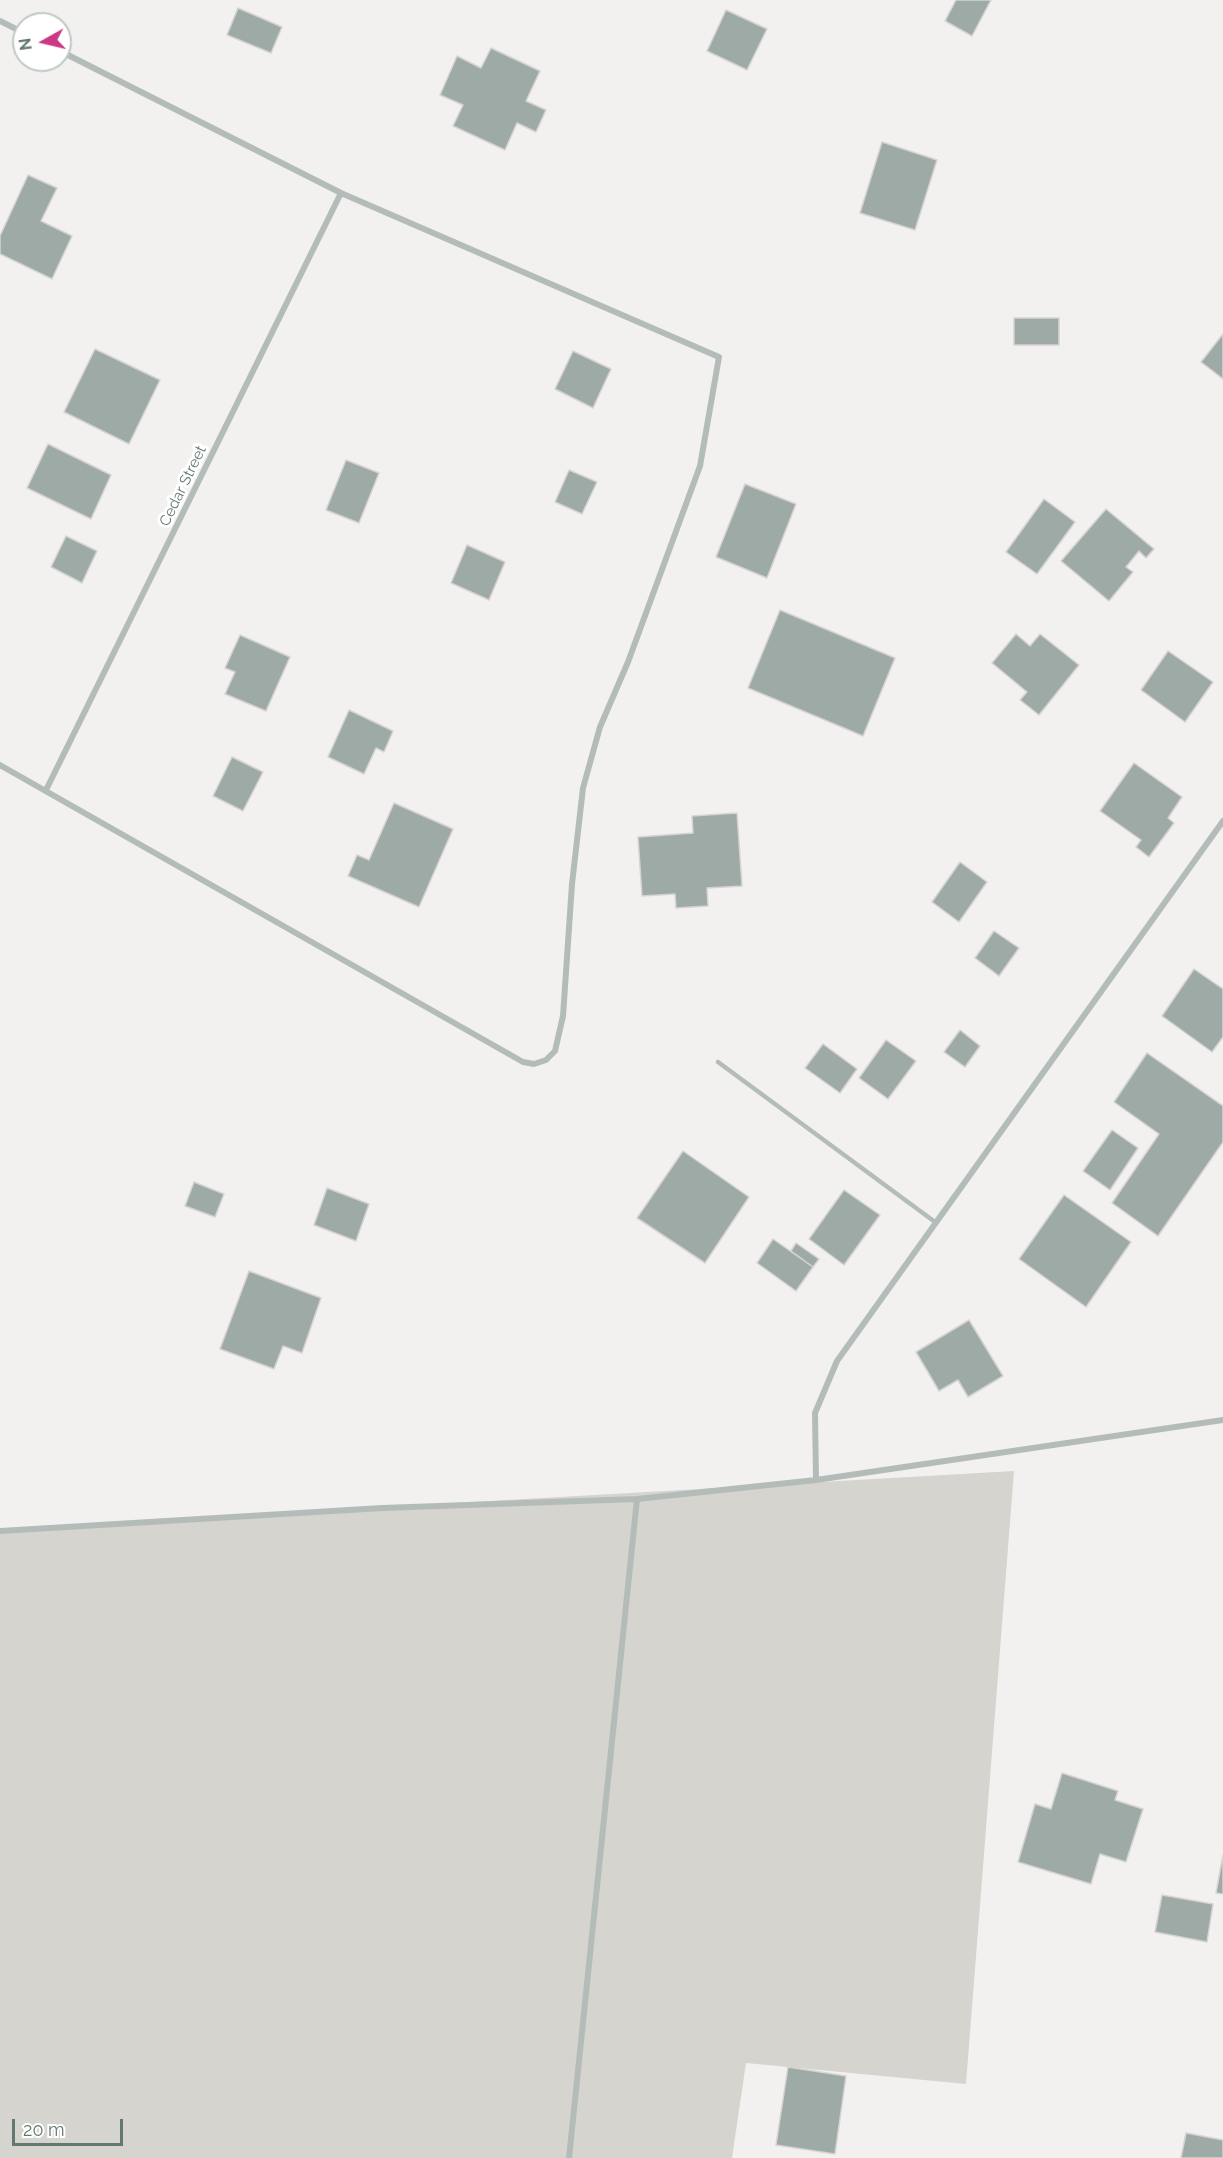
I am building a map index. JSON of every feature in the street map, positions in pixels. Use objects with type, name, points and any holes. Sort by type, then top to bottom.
[{"type":"street","points":[[0,765],[523,1062],[534,1064],[546,1060],[555,1051],[563,1016],[572,884],[583,788],[600,727],[628,662],[700,466],[719,357],[341,193],[72,57]]},
{"type":"street","name":"Cedar Street","points":[[46,790],[341,193]]},
{"type":"street","points":[[816,1480],[815,1413],[837,1361],[1223,821]]},
{"type":"street","points":[[0,1531],[382,1508],[638,1499],[816,1480],[1223,1420]]},
{"type":"street","points":[[569,2158],[638,1499]]},
{"type":"lane","points":[[718,1062],[935,1222]]},
{"type":"shaded area","points":[[1014,1471],[966,2084],[746,2063],[732,2158],[0,2158],[0,1529]]},
{"type":"building","points":[[956,0],[991,0],[972,36],[945,21]]},
{"type":"building","points":[[238,8],[282,27],[271,53],[227,35]]},
{"type":"building","points":[[726,10],[767,29],[747,70],[707,51]]},
{"type":"building","points":[[491,48],[540,71],[526,101],[546,110],[536,132],[517,123],[505,150],[453,126],[463,105],[440,95],[457,56],[481,68]]},
{"type":"building","points":[[882,142],[937,160],[915,230],[860,213]]},
{"type":"building","points":[[28,175],[57,188],[41,221],[72,236],[52,279],[0,254],[0,236]]},
{"type":"building","points":[[1014,318],[1059,318],[1059,345],[1014,345]]},
{"type":"building","points":[[1223,334],[1223,379],[1201,362]]},
{"type":"building","points":[[95,349],[160,380],[129,444],[64,412]]},
{"type":"building","points":[[573,351],[611,369],[593,408],[555,389]]},
{"type":"building","points":[[48,444],[111,475],[91,519],[27,488]]},
{"type":"building","points":[[346,460],[379,473],[359,523],[326,510]]},
{"type":"building","points":[[569,470],[597,482],[582,514],[555,502]]},
{"type":"building","points":[[745,484],[796,504],[767,578],[716,557]]},
{"type":"building","points":[[1044,499],[1075,522],[1037,574],[1006,552]]},
{"type":"building","points":[[1106,509],[1154,549],[1146,558],[1139,551],[1126,567],[1133,572],[1109,601],[1061,561]]},
{"type":"building","points":[[66,536],[97,551],[82,583],[51,567]]},
{"type":"building","points":[[467,545],[505,562],[489,600],[451,583]]},
{"type":"building","points":[[780,610],[895,658],[863,736],[748,688]]},
{"type":"building","points":[[1016,634],[1030,646],[1040,634],[1079,665],[1039,715],[1020,700],[1027,692],[992,663]]},
{"type":"building","points":[[240,635],[290,657],[266,711],[225,694],[235,672],[225,668]]},
{"type":"building","points":[[1168,651],[1213,682],[1185,722],[1141,690]]},
{"type":"building","points":[[349,710],[393,731],[384,752],[376,748],[364,774],[328,757]]},
{"type":"building","points":[[232,757],[263,772],[243,811],[213,796]]},
{"type":"building","points":[[1134,763],[1182,797],[1168,818],[1174,823],[1149,857],[1136,847],[1141,840],[1100,811]]},
{"type":"building","points":[[394,803],[453,829],[419,907],[348,876],[357,855],[369,860]]},
{"type":"building","points":[[737,813],[742,886],[707,888],[708,906],[676,908],[675,894],[642,896],[638,837],[693,833],[692,816]]},
{"type":"building","points":[[960,862],[987,882],[959,922],[932,902]]},
{"type":"building","points":[[994,931],[1019,948],[999,976],[975,958]]},
{"type":"building","points":[[1194,969],[1223,989],[1223,1037],[1212,1052],[1162,1016]]},
{"type":"building","points":[[960,1030],[980,1046],[965,1067],[944,1052]]},
{"type":"building","points":[[886,1040],[916,1061],[888,1099],[859,1078]]},
{"type":"building","points":[[823,1044],[857,1069],[840,1093],[805,1068]]},
{"type":"building","points":[[1147,1053],[1223,1106],[1223,1142],[1158,1236],[1112,1203],[1159,1134],[1114,1102]]},
{"type":"building","points":[[1112,1130],[1138,1148],[1110,1190],[1083,1171]]},
{"type":"building","points":[[683,1151],[749,1197],[705,1263],[637,1218]]},
{"type":"building","points":[[194,1182],[224,1194],[215,1217],[185,1206]]},
{"type":"building","points":[[327,1188],[369,1204],[356,1241],[314,1225]]},
{"type":"building","points":[[844,1190],[880,1215],[844,1265],[809,1239]]},
{"type":"building","points":[[1064,1195],[1131,1242],[1086,1307],[1019,1259]]},
{"type":"building","points":[[773,1239],[813,1267],[796,1291],[757,1263]]},
{"type":"building","points":[[796,1243],[819,1259],[813,1267],[791,1251]]},
{"type":"building","points":[[249,1271],[321,1298],[302,1353],[283,1346],[274,1369],[220,1349]]},
{"type":"building","points":[[969,1320],[1003,1376],[968,1397],[958,1380],[939,1391],[916,1352]]},
{"type":"building","points":[[1062,1773],[1118,1791],[1115,1800],[1143,1809],[1126,1862],[1100,1854],[1091,1884],[1018,1862],[1035,1804],[1051,1809]]},
{"type":"building","points":[[1223,1855],[1223,1894],[1216,1893]]},
{"type":"building","points":[[1162,1895],[1213,1904],[1207,1942],[1155,1932]]},
{"type":"building","points":[[788,2067],[846,2076],[835,2154],[776,2145]]},
{"type":"building","points":[[1186,2133],[1223,2140],[1223,2158],[1181,2158]]}]
